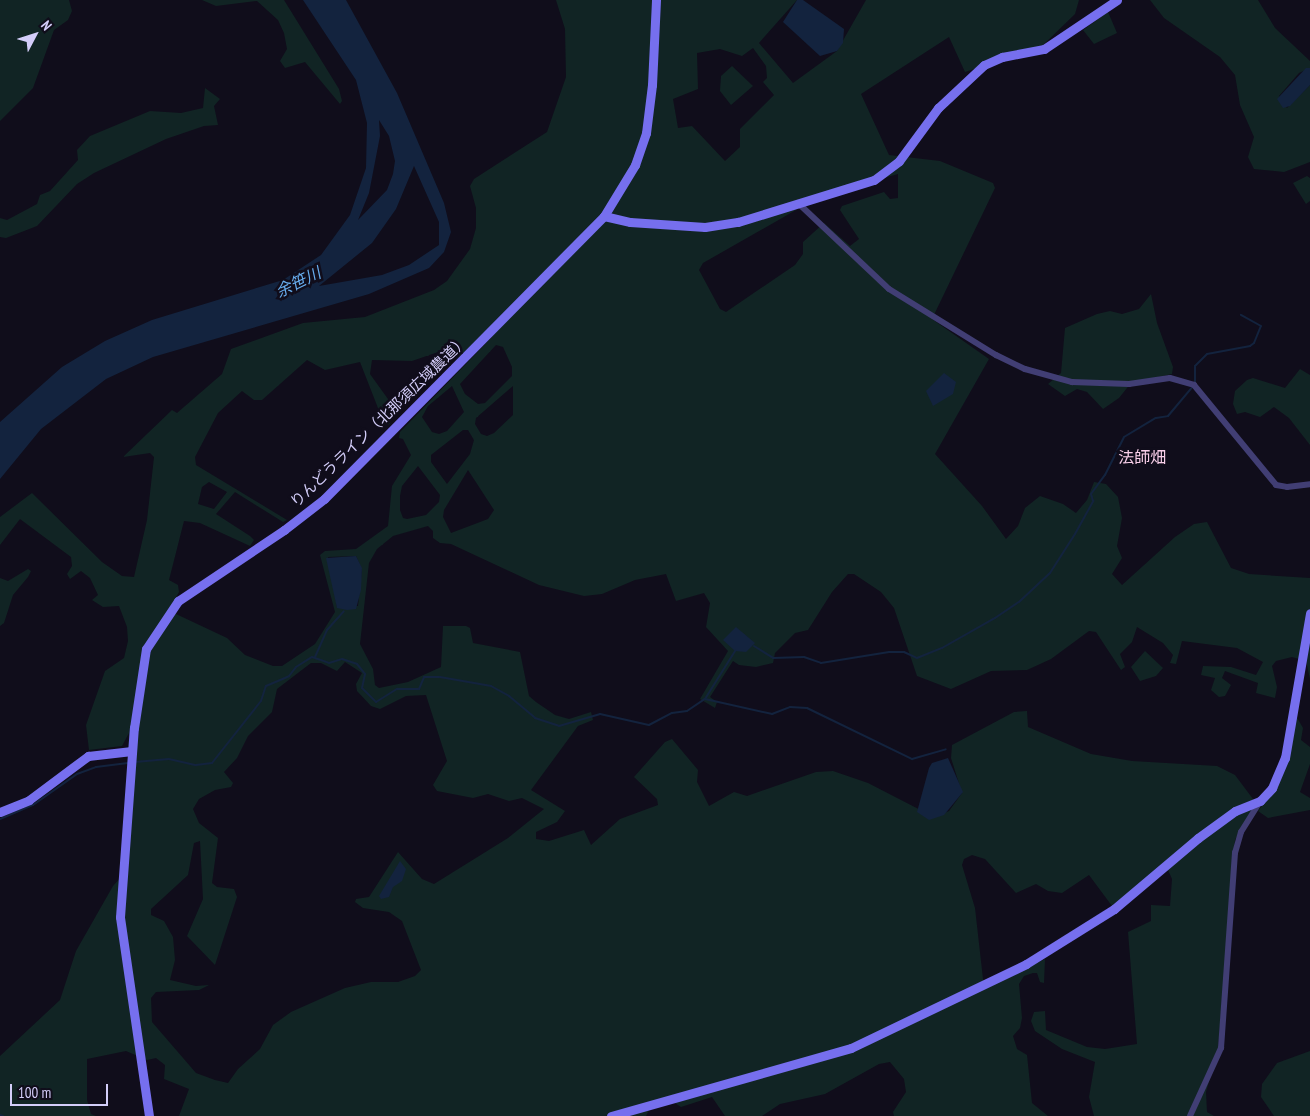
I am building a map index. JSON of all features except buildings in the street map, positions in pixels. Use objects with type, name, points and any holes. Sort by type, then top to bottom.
[{"type":"street","name":"りんどうライン（北那須広域農道）","points":[[149,1116],[120,916],[132,751],[141,668],[146,649],[173,608],[194,589],[284,530],[324,499],[604,216],[635,165],[646,133],[652,85],[656,0]]},
{"type":"street","points":[[604,216],[630,222],[705,227],[738,222],[880,176],[899,161],[945,100],[984,65],[1002,57],[1044,50],[1117,0]]},
{"type":"street","points":[[798,203],[889,289],[1025,370],[1072,382],[1129,384],[1170,378],[1194,385],[1276,485],[1287,487],[1310,484]]},
{"type":"street","points":[[1190,1116],[1221,1048],[1236,853],[1241,832],[1260,801],[1276,781],[1285,758],[1310,613]]},
{"type":"street","points":[[0,812],[29,800],[88,756],[132,751]]},
{"type":"street","points":[[611,1116],[822,1058],[935,1010],[1026,964],[1114,909],[1198,838],[1235,811],[1260,801]]},
{"type":"green space","points":[[0,0],[69,0],[72,11],[68,20],[54,30],[33,88],[0,121]]},
{"type":"green space","points":[[202,0],[284,0],[339,89],[342,101],[340,104],[305,62],[285,68],[280,61],[287,49],[284,33],[278,20],[257,1],[216,6]]},
{"type":"green space","points":[[556,0],[797,0],[759,43],[793,83],[837,51],[866,0],[1079,0],[1075,14],[1040,48],[965,72],[949,37],[861,94],[889,155],[940,161],[993,183],[995,188],[932,319],[989,359],[935,454],[982,506],[1006,539],[1018,526],[1025,508],[1040,496],[1063,504],[1076,513],[1087,500],[1094,482],[1106,484],[1118,497],[1122,518],[1117,546],[1122,558],[1112,574],[1122,585],[1175,537],[1194,524],[1207,522],[1231,568],[1249,574],[1310,578],[1310,679],[1306,661],[1292,657],[1276,661],[1272,666],[1277,687],[1275,698],[1256,693],[1258,683],[1225,671],[1222,678],[1231,685],[1225,696],[1219,697],[1211,690],[1215,678],[1201,675],[1203,666],[1231,667],[1256,675],[1263,662],[1237,648],[1182,641],[1176,664],[1170,663],[1173,655],[1163,643],[1137,627],[1132,642],[1120,654],[1125,667],[1121,670],[1096,632],[1089,631],[1051,659],[1027,670],[991,671],[951,689],[917,676],[894,608],[881,592],[854,574],[848,574],[832,592],[808,630],[795,633],[775,653],[773,663],[756,667],[739,665],[733,661],[710,697],[717,702],[715,708],[700,699],[728,651],[706,627],[710,603],[704,593],[676,601],[666,574],[635,580],[602,594],[584,596],[539,585],[451,544],[440,543],[433,538],[433,531],[428,526],[393,536],[377,549],[369,563],[360,644],[373,669],[375,685],[379,688],[408,682],[441,667],[443,626],[466,626],[470,628],[473,643],[520,652],[529,696],[536,702],[555,715],[569,719],[591,712],[593,720],[578,726],[531,790],[565,811],[557,822],[536,832],[536,839],[549,841],[584,830],[591,845],[620,819],[658,805],[657,799],[634,777],[665,742],[672,739],[698,770],[697,782],[709,806],[734,792],[747,796],[816,772],[833,771],[868,783],[934,817],[949,811],[962,793],[951,758],[952,745],[1014,712],[1027,711],[1028,727],[1091,754],[1132,761],[1217,766],[1235,775],[1253,799],[1251,813],[1235,840],[1218,1050],[1206,1092],[1207,1112],[1214,1116],[1094,1116],[1089,1097],[1095,1062],[1062,1049],[1035,1031],[1031,1021],[1034,1012],[1045,1011],[1046,1030],[1087,1047],[1105,1049],[1137,1044],[1128,932],[1151,921],[1151,905],[1170,906],[1172,879],[1168,870],[1160,868],[1112,906],[1089,875],[1062,893],[1048,891],[1036,884],[1016,893],[985,859],[972,855],[964,859],[962,865],[975,908],[983,979],[987,988],[1045,959],[1044,983],[1040,982],[1037,973],[1033,973],[1024,976],[1019,984],[1022,1018],[1020,1028],[1013,1036],[1017,1049],[1027,1055],[1032,1103],[1048,1116],[894,1116],[893,1112],[906,1092],[904,1079],[890,1062],[879,1064],[825,1094],[780,1104],[762,1116],[725,1116],[712,1097],[681,1107],[672,1101],[650,1108],[646,1116],[179,1116],[189,1089],[164,1079],[165,1065],[156,1058],[147,1060],[126,1051],[87,1059],[87,1100],[91,1114],[96,1116],[0,1116],[0,1056],[60,1000],[76,951],[113,886],[122,876],[129,733],[122,746],[89,750],[86,725],[105,671],[124,658],[128,641],[127,627],[119,606],[103,607],[92,600],[98,595],[90,578],[81,571],[70,579],[67,574],[72,566],[71,557],[20,519],[0,545],[0,517],[32,493],[102,562],[122,576],[134,577],[147,520],[154,457],[150,453],[123,457],[172,410],[177,413],[222,374],[231,349],[303,323],[365,317],[434,290],[447,281],[470,249],[476,228],[476,208],[470,186],[474,179],[547,132],[566,77],[565,29]],"holes":[[[753,48],[766,66],[767,78],[763,82],[774,95],[740,129],[740,147],[725,161],[692,126],[678,128],[673,99],[698,89],[697,53],[720,49],[742,56]],[[898,174],[898,198],[890,199],[884,192],[842,206],[840,210],[859,239],[850,246],[824,223],[803,242],[803,254],[795,265],[726,312],[720,309],[699,270],[703,263],[796,210],[797,202]],[[492,337],[400,432],[399,438],[403,439],[411,455],[392,486],[388,526],[356,549],[325,551],[320,555],[335,612],[315,644],[282,666],[273,666],[245,655],[227,638],[176,614],[170,608],[179,592],[178,585],[169,580],[184,521],[200,523],[250,546],[254,540],[250,536],[216,514],[235,492],[283,522],[287,520],[196,465],[195,457],[218,413],[242,391],[254,400],[262,400],[307,360],[325,370],[360,362],[385,426],[390,424],[393,406],[370,374],[372,360],[412,361],[441,351],[456,359],[480,339]],[[496,345],[503,347],[512,367],[512,376],[485,403],[478,404],[465,394],[460,384]],[[452,386],[464,412],[447,431],[439,434],[432,432],[422,417],[428,406]],[[513,386],[513,415],[494,433],[487,436],[481,434],[475,424],[476,418]],[[463,430],[468,430],[474,440],[470,454],[447,484],[431,462],[431,455]],[[418,466],[440,495],[439,502],[426,515],[407,519],[403,518],[400,510],[402,486]],[[468,470],[494,510],[488,519],[451,533],[443,517],[444,510]],[[209,482],[227,492],[214,509],[198,504],[202,487]],[[356,556],[362,569],[358,606],[337,607],[328,557]],[[345,662],[362,673],[356,684],[357,691],[371,706],[380,709],[406,696],[426,695],[447,761],[433,785],[437,791],[473,798],[488,794],[509,801],[522,798],[544,809],[508,838],[434,884],[422,879],[398,852],[369,897],[356,899],[355,902],[363,908],[389,912],[402,921],[421,970],[415,976],[398,982],[371,982],[345,988],[291,1012],[273,1025],[260,1049],[238,1069],[228,1083],[196,1073],[152,1022],[151,998],[156,992],[199,990],[209,985],[196,986],[170,980],[175,960],[173,937],[164,921],[151,915],[151,909],[188,875],[194,843],[200,841],[203,899],[187,936],[215,965],[237,897],[234,889],[217,887],[212,883],[218,838],[199,823],[193,809],[199,799],[215,790],[231,787],[233,783],[224,772],[237,758],[248,736],[272,712],[277,689],[311,663],[321,663],[337,671]]]},
{"type":"green space","points":[[1150,0],[1258,0],[1275,28],[1310,61],[1310,68],[1299,73],[1279,96],[1287,108],[1310,85],[1310,162],[1284,172],[1254,169],[1248,157],[1254,137],[1240,105],[1235,75],[1220,57],[1164,18]]},
{"type":"green space","points":[[1108,12],[1117,33],[1094,44],[1083,30]]},
{"type":"green space","points":[[732,66],[753,86],[731,105],[720,91],[721,76]]},
{"type":"green space","points":[[205,88],[220,99],[214,106],[218,125],[204,126],[166,139],[94,173],[77,184],[37,226],[6,238],[0,237],[0,218],[7,220],[37,204],[40,195],[50,191],[78,160],[77,150],[90,136],[150,111],[181,113],[203,108]]},
{"type":"green space","points":[[1307,176],[1310,178],[1310,201],[1306,204],[1293,183]]},
{"type":"green space","points":[[1151,294],[1157,323],[1173,367],[1172,374],[1131,383],[1119,398],[1103,409],[1087,392],[1077,389],[1065,396],[1048,384],[1061,373],[1065,328],[1097,314],[1110,311],[1122,314],[1139,309]]},
{"type":"green space","points":[[1300,369],[1310,375],[1310,445],[1289,418],[1274,407],[1260,417],[1245,412],[1237,414],[1233,404],[1235,391],[1247,380],[1253,378],[1285,388]]},
{"type":"green space","points":[[28,569],[31,571],[13,595],[4,623],[0,626],[0,578],[8,581]]},
{"type":"green space","points":[[1145,651],[1163,668],[1156,676],[1140,681],[1131,667]]},
{"type":"green space","points":[[1295,714],[1303,728],[1301,740],[1310,747],[1310,764],[1300,792],[1310,798],[1310,810],[1268,818],[1258,811],[1276,787]]},
{"type":"green space","points":[[1310,1051],[1310,1116],[1274,1116],[1261,1097],[1262,1084],[1277,1063]]},
{"type":"water","name":"余笹川","points":[[303,0],[346,0],[397,93],[444,203],[451,232],[444,252],[429,268],[369,294],[153,357],[106,379],[41,429],[0,479],[0,422],[62,367],[105,341],[152,320],[283,280],[321,255],[350,215],[366,168],[367,123],[356,80]],"holes":[[[379,120],[389,136],[395,161],[393,174],[387,190],[358,220],[369,193],[380,136]],[[414,166],[439,222],[439,245],[409,265],[382,275],[319,286],[372,243],[396,209]]]},
{"type":"water","points":[[797,0],[803,0],[844,29],[843,43],[837,51],[820,56],[783,22]]},
{"type":"water","points":[[1306,68],[1310,68],[1310,85],[1290,106],[1283,108],[1277,99]]},
{"type":"water","points":[[944,373],[956,382],[953,394],[933,406],[926,391]]},
{"type":"water","points":[[356,556],[362,568],[361,590],[356,609],[337,608],[326,558]]},
{"type":"water","points":[[736,627],[755,643],[746,652],[735,651],[723,640]]},
{"type":"water","points":[[948,758],[963,792],[944,815],[929,820],[917,812],[929,768],[932,763]]},
{"type":"water","points":[[400,861],[406,869],[402,881],[393,887],[389,897],[381,899],[379,896]]},
{"type":"waterway","points":[[1195,383],[1195,366],[1207,354],[1250,346],[1254,343],[1261,326],[1241,315]]},
{"type":"waterway","points":[[754,646],[773,658],[804,657],[821,663],[889,652],[904,652],[917,658],[942,648],[995,618],[1019,602],[1050,573],[1093,501],[1091,494],[1105,475],[1124,437],[1156,418],[1168,416],[1193,386]]},
{"type":"waterway","points":[[315,657],[327,630],[344,611]]},
{"type":"waterway","points":[[705,699],[735,651]]},
{"type":"waterway","points":[[135,762],[169,759],[196,765],[212,763],[261,701],[266,686],[289,676],[296,667],[312,657],[329,663],[342,659],[357,664],[365,674],[362,688],[376,702],[397,689],[419,689],[424,677],[440,677],[491,686],[509,696],[535,718],[559,726],[600,714],[649,725],[672,713],[687,711],[705,699],[772,714],[790,707],[807,708],[912,759],[946,749]]},
{"type":"waterway","points":[[0,819],[33,805],[77,774],[96,767],[128,763]]},
{"type":"district","name":"法師畑","points":[[1142,457]]}]
